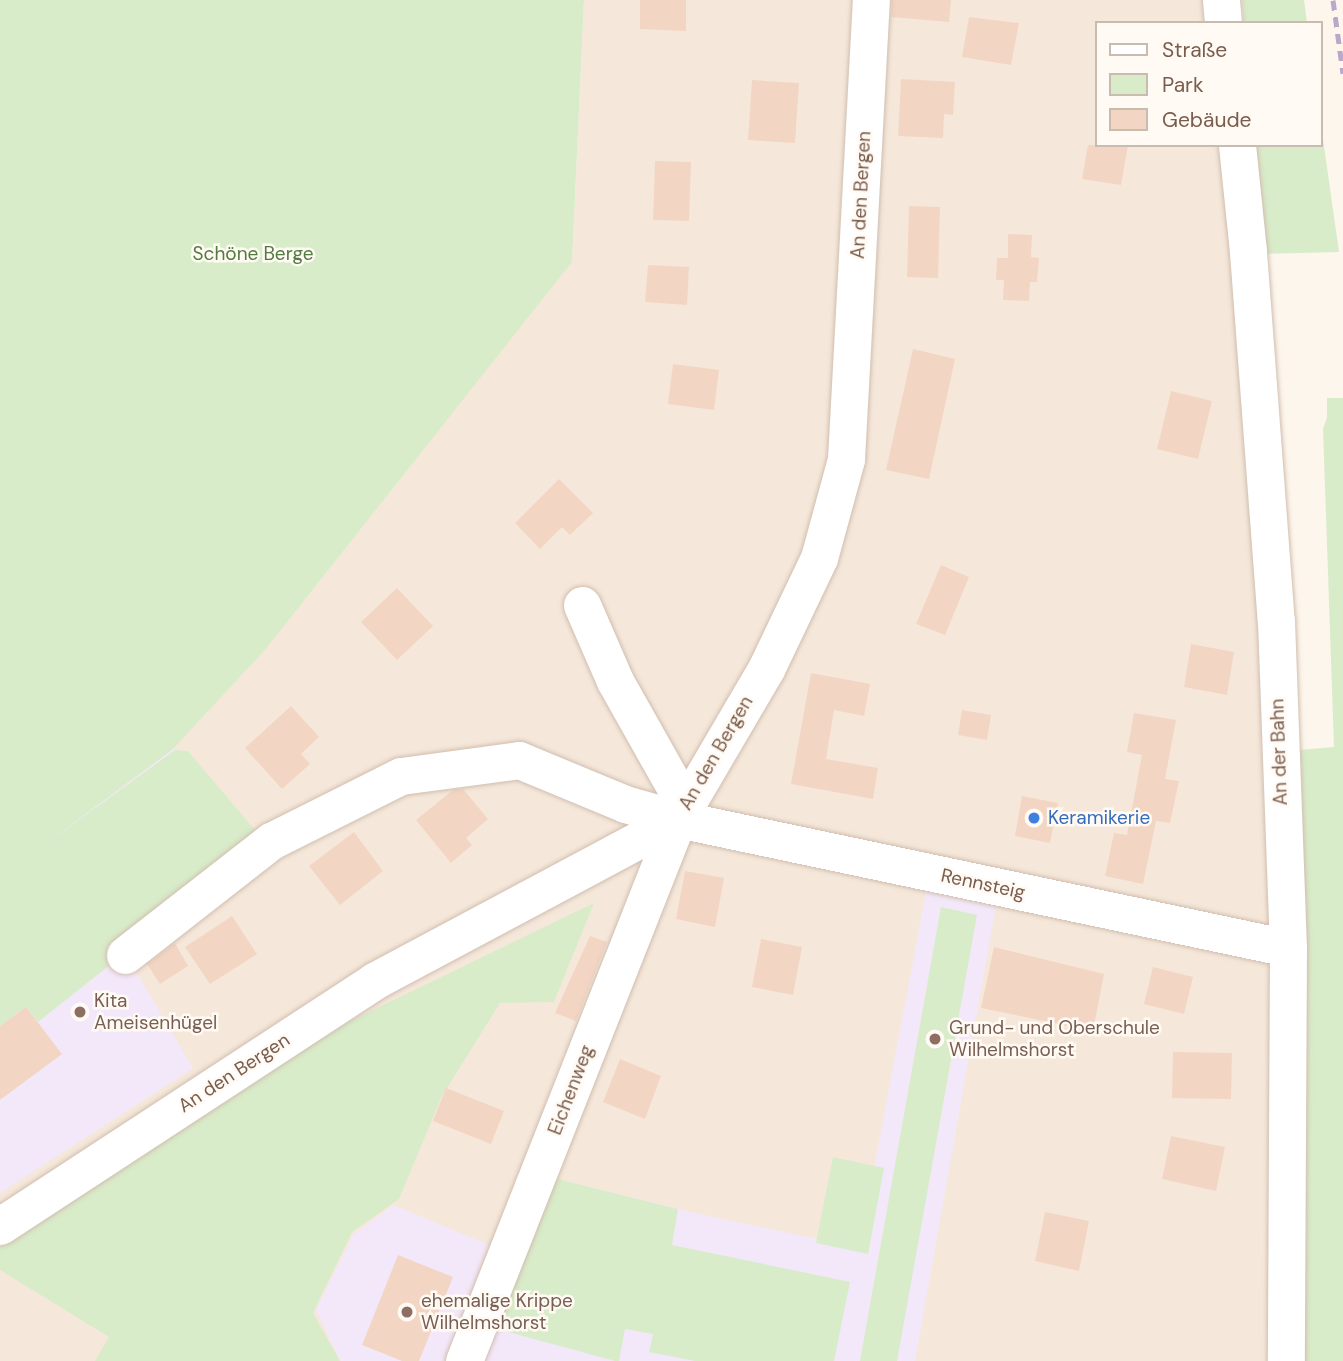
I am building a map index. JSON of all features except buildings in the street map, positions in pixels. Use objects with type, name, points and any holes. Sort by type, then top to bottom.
[{"type":"street","name":"An den Bergen","points":[[0,1226],[374,981],[681,812],[766,669],[819,558],[846,459],[872,0]]},
{"type":"street","points":[[1221,0],[1223,21]]},
{"type":"street","name":"An der Bahn","points":[[1237,147],[1248,252],[1276,621],[1288,948],[1286,1361]]},
{"type":"street","points":[[582,605],[615,681],[681,812]]},
{"type":"street","name":"Rennsteig","points":[[125,955],[271,841],[401,776],[519,760],[625,804],[681,812],[1288,948]]},
{"type":"street","name":"Eichenweg","points":[[464,1361],[681,812]]},
{"type":"shaded area","points":[[584,0],[1241,0],[1243,21],[1094,21],[1094,147],[1249,147],[1286,1361],[0,1361],[0,878],[572,262]]},
{"type":"shaded area","name":"Kita Ameisenhügel","points":[[172,750],[188,751],[126,955],[193,1068],[0,1193],[0,877]]},
{"type":"shaded area","name":"Grund- und Oberschule Wilhelmshorst","points":[[927,887],[997,900],[915,1361],[482,1361],[554,1178],[700,1214],[859,1248]]},
{"type":"shaded area","points":[[393,1205],[489,1245],[444,1361],[340,1361],[316,1310],[353,1235]]},
{"type":"green space","name":"Schöne Berge","points":[[0,0],[584,0],[572,262],[264,651],[172,750],[36,851],[175,750],[188,751],[265,842],[38,1022],[26,1007],[0,1026]]},
{"type":"green space","points":[[1242,0],[1304,0],[1307,21],[1244,21]]},
{"type":"green space","points":[[1322,132],[1339,252],[1262,254],[1254,147],[1322,147]]},
{"type":"green space","points":[[1327,398],[1343,398],[1343,1361],[1302,1361],[1287,751],[1334,747],[1323,429],[1327,418]]},
{"type":"green space","points":[[594,903],[554,1002],[500,1003],[442,1096],[399,1199],[352,1232],[313,1313],[340,1361],[95,1361],[109,1337],[0,1270],[0,1243],[348,1022]]},
{"type":"green space","points":[[941,907],[977,915],[897,1361],[860,1361]]},
{"type":"green space","points":[[833,1157],[884,1168],[868,1254],[816,1243]]},
{"type":"green space","points":[[554,1178],[678,1209],[672,1245],[850,1282],[834,1361],[695,1361],[649,1352],[653,1334],[625,1329],[619,1361],[615,1361],[493,1328]]},
{"type":"railway","points":[[1333,0],[1343,73]]},
{"type":"place","name":"Keramikerie","points":[[1034,818]]},
{"type":"place","name":"Kita Ameisenhügel","points":[[80,1012]]},
{"type":"place","name":"Grund- und Oberschule Wilhelmshorst","points":[[935,1039]]},
{"type":"place","name":"ehemalige Krippe Wilhelmshorst","points":[[407,1312]]}]
